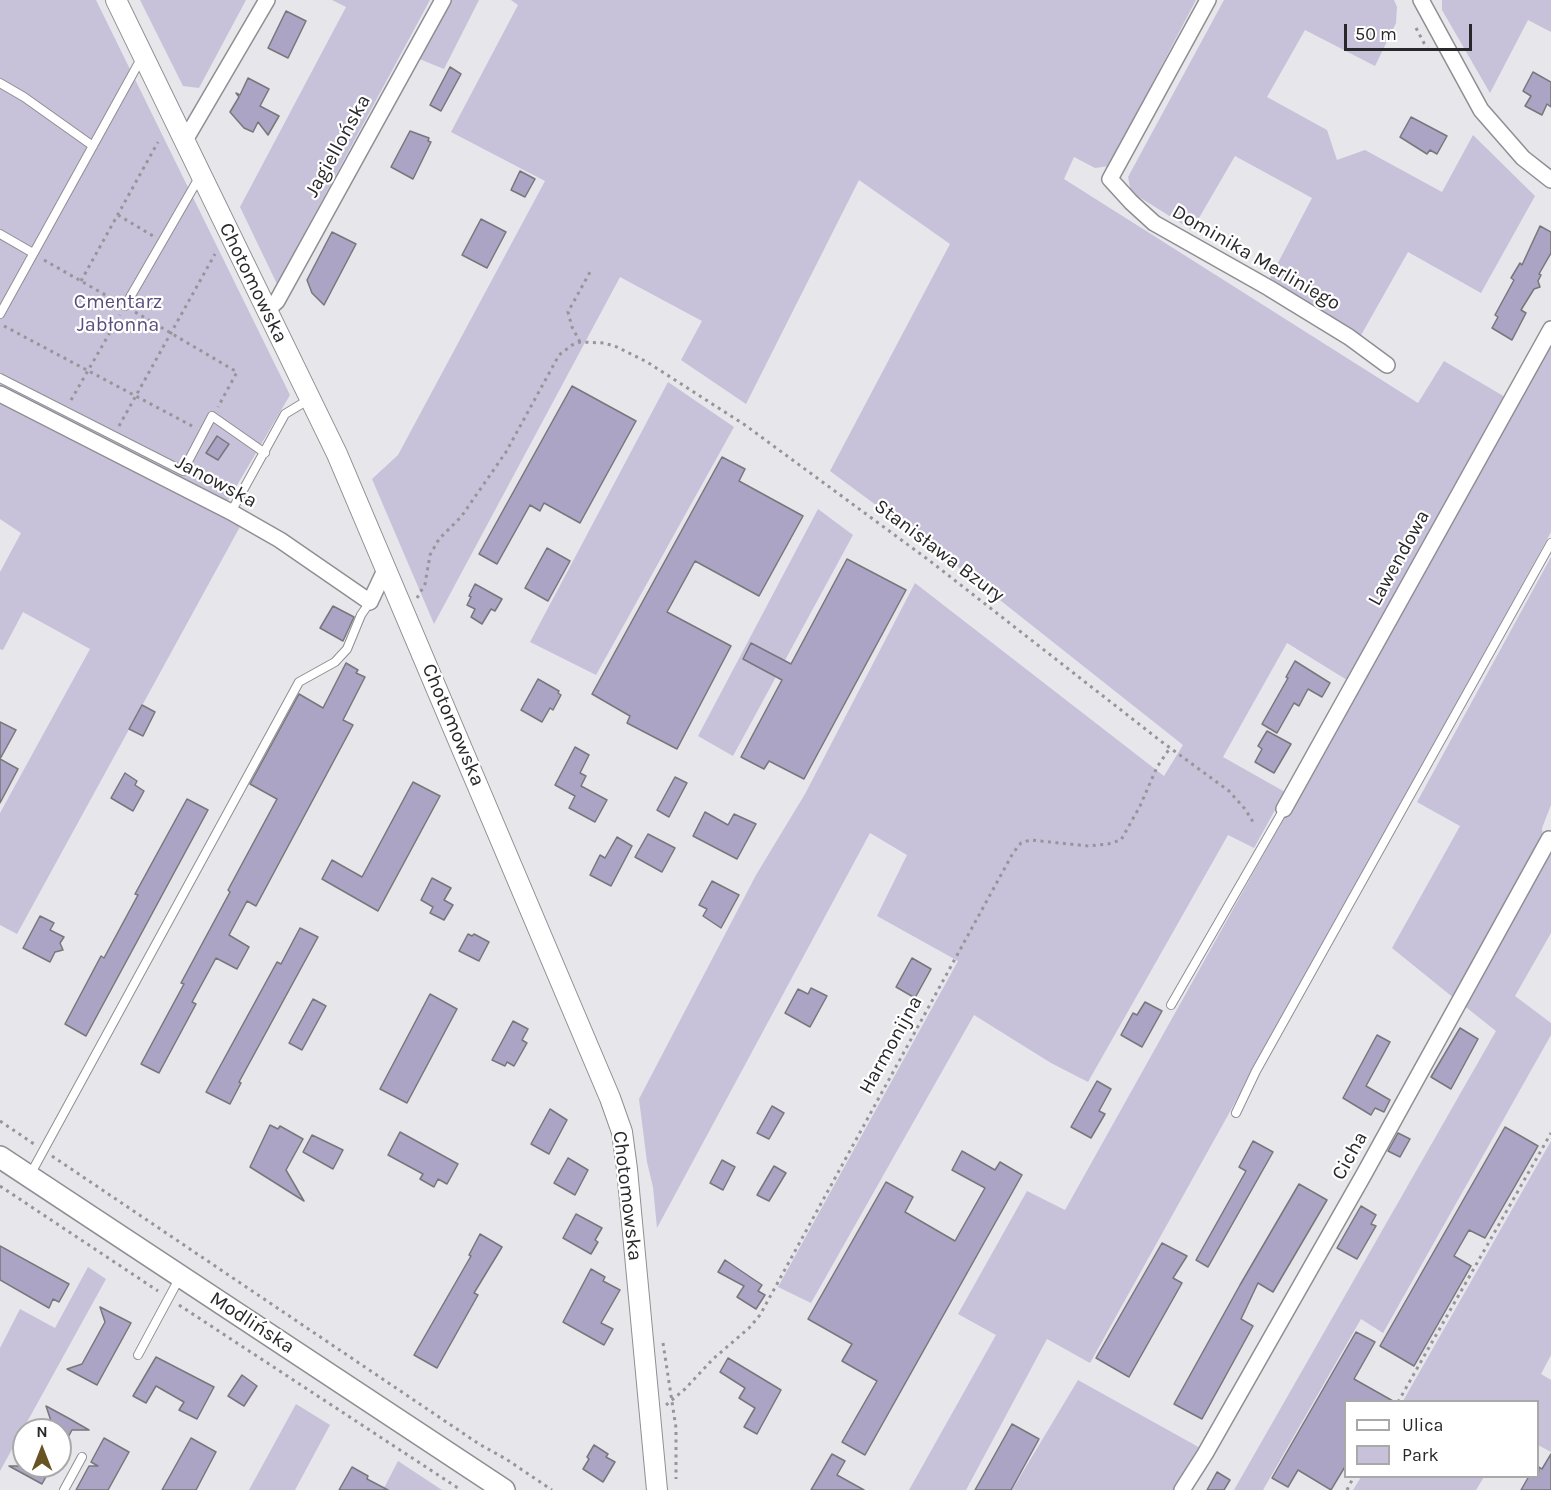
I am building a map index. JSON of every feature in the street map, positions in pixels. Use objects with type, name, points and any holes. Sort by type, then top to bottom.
[{"type":"main road","name":"Modlińska","points":[[0,1157],[504,1490]]},
{"type":"street","name":"Chotomowska","points":[[116,0],[337,454],[610,1098],[622,1132],[657,1490]]},
{"type":"street","points":[[184,142],[267,0]]},
{"type":"street","name":"Jagiellońska","points":[[266,311],[277,301],[443,0]]},
{"type":"street","name":"Dominika Merliniego","points":[[1208,0],[1110,178],[1154,223],[1289,300],[1349,337],[1387,365]]},
{"type":"street","points":[[1421,0],[1481,110],[1523,158],[1551,180]]},
{"type":"street","name":"Lawendowa","points":[[1284,809],[1551,329]]},
{"type":"street","name":"Janowska","points":[[0,394],[231,512],[280,540],[370,602]]},
{"type":"street","points":[[370,602],[386,568]]},
{"type":"street","name":"Cicha","points":[[1182,1490],[1205,1454],[1363,1176],[1549,839]]},
{"type":"lane","points":[[0,314],[143,56]]},
{"type":"lane","points":[[0,83],[24,97],[93,146]]},
{"type":"lane","points":[[125,306],[201,175]]},
{"type":"lane","points":[[0,234],[33,254]]},
{"type":"lane","points":[[0,378],[183,471],[213,416],[265,453]]},
{"type":"lane","points":[[231,512],[285,414],[310,399]]},
{"type":"lane","points":[[1236,1113],[1256,1071],[1551,543]]},
{"type":"lane","points":[[29,1176],[299,682],[335,662],[347,649],[361,615],[370,602]]},
{"type":"lane","points":[[1172,1005],[1284,809]]},
{"type":"lane","points":[[138,1355],[181,1276]]},
{"type":"lane","points":[[64,1490],[82,1457]]},
{"type":"path","points":[[81,281],[158,142]]},
{"type":"path","points":[[118,215],[162,242]]},
{"type":"path","points":[[33,254],[237,372],[213,416]]},
{"type":"path","points":[[114,436],[214,254]]},
{"type":"path","points":[[404,609],[415,602],[425,584],[430,555],[439,539],[461,517],[506,452],[559,354],[580,342],[572,327],[568,312],[590,272]]},
{"type":"path","points":[[65,411],[125,306]]},
{"type":"path","points":[[0,324],[204,432]]},
{"type":"path","name":"Stanisława Bzury","points":[[580,342],[604,343],[637,357],[745,425],[930,561],[1170,748],[1229,791],[1255,825]]},
{"type":"path","name":"Harmonijna","points":[[650,1411],[667,1404],[685,1389],[760,1315],[1013,853],[1021,843],[1030,840],[1089,846],[1121,840],[1140,806],[1157,767],[1170,748]]},
{"type":"path","points":[[0,1121],[479,1444],[552,1490]]},
{"type":"path","points":[[1399,1400],[1551,1133]]},
{"type":"path","points":[[0,1186],[460,1490]]},
{"type":"path","points":[[450,1490],[453,1485]]},
{"type":"green space","name":"Cmentarz Jabłonna","points":[[0,0],[96,0],[290,395],[226,504],[0,388]]},
{"type":"green space","points":[[140,0],[246,0],[199,88],[183,86]]},
{"type":"green space","points":[[332,0],[430,0],[277,284],[240,207],[346,7]]},
{"type":"green space","points":[[451,0],[479,0],[444,69],[417,58]]},
{"type":"green space","points":[[511,0],[1196,0],[1109,166],[1095,168],[1074,157],[1064,179],[1418,403],[1444,361],[1505,397],[1347,680],[1287,643],[1223,757],[1285,792],[1254,848],[1228,835],[1088,1082],[1051,1063],[974,1015],[811,1303],[778,1287],[958,961],[877,916],[907,855],[870,833],[657,1228],[639,1099],[756,875],[805,794],[915,583],[1164,776],[1183,745],[938,551],[830,471],[950,244],[859,180],[746,404],[681,360],[702,321],[620,277],[434,624],[372,479],[398,455],[545,181],[451,132],[518,5]]},
{"type":"green space","points":[[1224,0],[1394,0],[1397,7],[1396,23],[1375,66],[1305,30],[1267,97],[1327,130],[1337,160],[1365,150],[1442,192],[1473,135],[1535,196],[1481,293],[1408,252],[1360,337],[1270,278],[1312,198],[1235,156],[1192,230],[1131,192],[1128,177]]},
{"type":"green space","points":[[1442,0],[1551,0],[1551,32],[1528,20],[1490,93],[1442,10]]},
{"type":"green space","points":[[1551,340],[1551,532],[1090,1363],[1047,1339],[966,1490],[909,1490],[996,1335],[958,1314],[1027,1191],[1065,1210]]},
{"type":"green space","points":[[668,382],[734,427],[596,675],[530,642]]},
{"type":"green space","points":[[0,401],[242,523],[17,934],[0,925],[0,813],[90,649],[23,612],[3,650],[0,649],[0,572],[21,533],[0,519]]},
{"type":"green space","points":[[818,509],[853,535],[733,756],[698,736]]},
{"type":"green space","points":[[1551,557],[1551,805],[1542,828],[1543,840],[1455,999],[1392,948],[1460,826],[1417,802]]},
{"type":"green space","points":[[1551,853],[1551,933],[1515,996],[1551,1023],[1551,1035],[1383,1333],[1361,1319],[1263,1490],[1234,1490],[1496,1031],[1462,1004]]},
{"type":"green space","points":[[1551,1141],[1551,1355],[1541,1374],[1551,1380],[1551,1452],[1539,1446],[1539,1400],[1404,1400]]},
{"type":"green space","points":[[88,1267],[106,1279],[29,1418],[12,1418],[12,1449],[0,1471],[0,1348],[20,1309],[55,1328]]},
{"type":"green space","points":[[1078,1380],[1202,1449],[1179,1490],[1012,1490]]},
{"type":"green space","points":[[296,1404],[330,1425],[295,1490],[249,1490]]},
{"type":"green space","points":[[398,1461],[442,1490],[383,1490]]},
{"type":"green space","points":[[1360,1478],[1483,1478],[1476,1490],[1353,1490]]},
{"type":"building","points":[[286,11],[306,21],[288,58],[268,48]]},
{"type":"building","points":[[450,67],[461,74],[441,111],[430,105]]},
{"type":"building","points":[[1533,72],[1551,82],[1551,107],[1547,104],[1542,115],[1525,106],[1531,96],[1523,91]]},
{"type":"building","points":[[248,78],[269,89],[260,106],[279,116],[268,135],[258,122],[253,132],[244,128],[230,112],[239,97],[236,93],[240,95]]},
{"type":"building","points":[[1411,117],[1447,136],[1437,154],[1430,150],[1427,154],[1400,137]]},
{"type":"building","points":[[410,131],[429,138],[428,141],[431,142],[413,179],[391,167]]},
{"type":"building","points":[[520,171],[535,179],[525,197],[511,190]]},
{"type":"building","points":[[481,219],[506,232],[487,268],[462,255]]},
{"type":"building","points":[[1540,226],[1551,232],[1551,253],[1539,274],[1541,275],[1538,281],[1540,287],[1534,289],[1521,310],[1526,313],[1512,340],[1492,328],[1498,317],[1495,315],[1514,280],[1511,278],[1520,263],[1522,265]]},
{"type":"building","points":[[332,232],[356,244],[324,305],[312,293],[307,280]]},
{"type":"building","points":[[572,386],[636,421],[580,523],[544,503],[540,511],[530,505],[497,564],[479,554]]},
{"type":"building","points":[[217,436],[229,444],[218,460],[206,453]]},
{"type":"building","points":[[722,457],[745,469],[739,481],[803,516],[759,596],[695,561],[667,612],[731,646],[677,749],[627,723],[630,716],[592,694]]},
{"type":"building","points":[[547,548],[570,561],[548,601],[525,588]]},
{"type":"building","points":[[847,559],[906,590],[804,779],[769,761],[764,769],[741,757],[782,680],[743,659],[751,643],[791,664]]},
{"type":"building","points":[[475,584],[502,599],[495,611],[491,609],[482,624],[471,617],[475,609],[467,605]]},
{"type":"building","points":[[333,606],[354,617],[343,641],[320,628]]},
{"type":"building","points":[[1295,661],[1330,683],[1322,697],[1308,689],[1299,706],[1294,703],[1277,733],[1262,724]]},
{"type":"building","points":[[346,663],[358,670],[356,673],[365,677],[343,720],[353,725],[256,906],[247,901],[229,935],[249,947],[237,969],[216,958],[192,1002],[196,1004],[159,1073],[141,1064],[230,892],[228,890],[277,799],[250,784],[299,694],[323,708]]},
{"type":"building","points":[[538,679],[559,691],[561,695],[553,710],[550,708],[542,722],[521,710]]},
{"type":"building","points":[[142,705],[155,712],[143,736],[129,729]]},
{"type":"building","points":[[0,722],[16,730],[0,759]]},
{"type":"building","points":[[1267,731],[1291,744],[1274,773],[1255,762],[1262,749],[1258,746]]},
{"type":"building","points":[[575,747],[589,755],[580,773],[586,776],[581,786],[607,800],[595,822],[569,808],[575,796],[555,785]]},
{"type":"building","points":[[0,759],[18,769],[0,803]]},
{"type":"building","points":[[125,773],[137,781],[135,785],[144,791],[133,811],[111,798]]},
{"type":"building","points":[[675,777],[687,783],[669,817],[657,810]]},
{"type":"building","points":[[413,782],[440,796],[378,911],[322,879],[332,860],[362,877]]},
{"type":"building","points":[[187,799],[208,810],[86,1036],[65,1024],[101,956],[104,958],[138,895],[135,894]]},
{"type":"building","points":[[705,812],[728,825],[734,814],[756,824],[737,859],[693,836]]},
{"type":"building","points":[[648,834],[675,848],[662,872],[635,857]]},
{"type":"building","points":[[617,837],[632,846],[611,886],[590,875],[600,855],[605,858]]},
{"type":"building","points":[[432,878],[451,888],[444,900],[453,905],[444,920],[430,913],[433,907],[421,900]]},
{"type":"building","points":[[712,881],[739,895],[721,928],[703,916],[707,909],[699,905]]},
{"type":"building","points":[[40,916],[54,923],[50,930],[64,937],[60,943],[63,950],[55,952],[50,962],[23,948]]},
{"type":"building","points":[[300,928],[318,937],[239,1082],[241,1083],[230,1104],[206,1092],[277,962],[281,964]]},
{"type":"building","points":[[468,934],[472,936],[474,934],[489,942],[479,961],[459,951]]},
{"type":"building","points":[[912,958],[931,969],[915,998],[896,987]]},
{"type":"building","points":[[811,988],[827,996],[810,1027],[785,1013],[798,989],[808,994]]},
{"type":"building","points":[[430,994],[457,1009],[407,1103],[380,1089]]},
{"type":"building","points":[[313,999],[326,1006],[302,1050],[289,1043]]},
{"type":"building","points":[[1145,1002],[1162,1011],[1142,1047],[1121,1035],[1133,1013],[1137,1015]]},
{"type":"building","points":[[513,1021],[528,1029],[522,1040],[527,1043],[514,1066],[507,1062],[505,1066],[492,1060]]},
{"type":"building","points":[[1460,1028],[1478,1039],[1451,1089],[1431,1077]]},
{"type":"building","points":[[1377,1035],[1390,1042],[1366,1086],[1390,1100],[1384,1112],[1375,1108],[1371,1115],[1343,1098]]},
{"type":"building","points":[[1097,1081],[1111,1089],[1099,1111],[1105,1114],[1091,1138],[1071,1127]]},
{"type":"building","points":[[772,1106],[784,1113],[769,1139],[757,1133]]},
{"type":"building","points":[[550,1109],[567,1120],[549,1154],[531,1144]]},
{"type":"building","points":[[270,1125],[278,1129],[280,1126],[303,1139],[286,1170],[304,1201],[250,1167]]},
{"type":"building","points":[[1505,1127],[1538,1146],[1485,1238],[1469,1230],[1454,1256],[1471,1266],[1414,1366],[1380,1346]]},
{"type":"building","points":[[400,1132],[458,1164],[447,1184],[438,1179],[434,1187],[420,1179],[423,1174],[388,1155]]},
{"type":"building","points":[[1398,1133],[1410,1139],[1400,1157],[1388,1151]]},
{"type":"building","points":[[312,1135],[343,1150],[333,1169],[303,1152]]},
{"type":"building","points":[[1253,1141],[1273,1152],[1208,1267],[1196,1260],[1246,1171],[1239,1167]]},
{"type":"building","points":[[962,1151],[995,1170],[1000,1162],[1022,1175],[865,1455],[842,1442],[877,1381],[842,1361],[852,1344],[808,1319],[886,1182],[913,1197],[905,1212],[955,1241],[985,1188],[952,1170]]},
{"type":"building","points":[[568,1158],[588,1170],[575,1195],[554,1183]]},
{"type":"building","points":[[722,1160],[735,1167],[723,1190],[710,1183]]},
{"type":"building","points":[[774,1166],[786,1173],[769,1201],[757,1195]]},
{"type":"building","points":[[1299,1184],[1327,1200],[1273,1292],[1258,1283],[1241,1319],[1253,1326],[1202,1419],[1174,1404]]},
{"type":"building","points":[[1361,1206],[1376,1215],[1371,1224],[1376,1226],[1357,1259],[1337,1248]]},
{"type":"building","points":[[576,1214],[602,1228],[591,1254],[563,1238]]},
{"type":"building","points":[[480,1234],[502,1247],[474,1293],[478,1295],[437,1368],[414,1355],[471,1256],[469,1255]]},
{"type":"building","points":[[1162,1243],[1187,1256],[1173,1278],[1182,1283],[1129,1377],[1096,1358]]},
{"type":"building","points":[[0,1246],[69,1284],[59,1302],[53,1299],[49,1308],[0,1280]]},
{"type":"building","points":[[725,1260],[762,1285],[758,1291],[765,1295],[756,1309],[737,1297],[744,1286],[718,1272]]},
{"type":"building","points":[[591,1269],[605,1277],[603,1281],[620,1290],[601,1323],[613,1329],[604,1345],[563,1322]]},
{"type":"building","points":[[100,1307],[131,1323],[97,1385],[67,1369],[82,1364],[105,1322]]},
{"type":"building","points":[[1356,1332],[1375,1342],[1354,1379],[1391,1400],[1344,1400],[1344,1468],[1331,1490],[1298,1470],[1288,1487],[1272,1478]]},
{"type":"building","points":[[156,1357],[214,1387],[197,1419],[179,1410],[184,1402],[156,1386],[146,1403],[133,1396]]},
{"type":"building","points":[[728,1358],[781,1390],[757,1434],[744,1427],[755,1408],[739,1398],[745,1388],[720,1372]]},
{"type":"building","points":[[242,1375],[257,1386],[244,1406],[228,1396]]},
{"type":"building","points":[[46,1406],[68,1418],[50,1418]]},
{"type":"building","points":[[72,1421],[89,1430],[72,1430]]},
{"type":"building","points":[[1012,1424],[1039,1439],[1011,1490],[975,1490]]},
{"type":"building","points":[[104,1438],[129,1452],[108,1490],[76,1490],[89,1466],[98,1466],[91,1462]]},
{"type":"building","points":[[191,1438],[216,1452],[196,1490],[162,1490]]},
{"type":"building","points":[[594,1445],[608,1454],[606,1457],[615,1462],[603,1482],[583,1469]]},
{"type":"building","points":[[832,1454],[845,1461],[837,1475],[864,1490],[811,1490]]},
{"type":"building","points":[[1551,1454],[1551,1490],[1521,1490],[1528,1478],[1539,1478],[1539,1467],[1542,1469]]},
{"type":"building","points":[[352,1467],[368,1476],[367,1479],[388,1490],[339,1490]]},
{"type":"building","points":[[1217,1472],[1230,1480],[1224,1490],[1207,1490]]},
{"type":"building","points":[[31,1478],[45,1478],[42,1484]]}]
